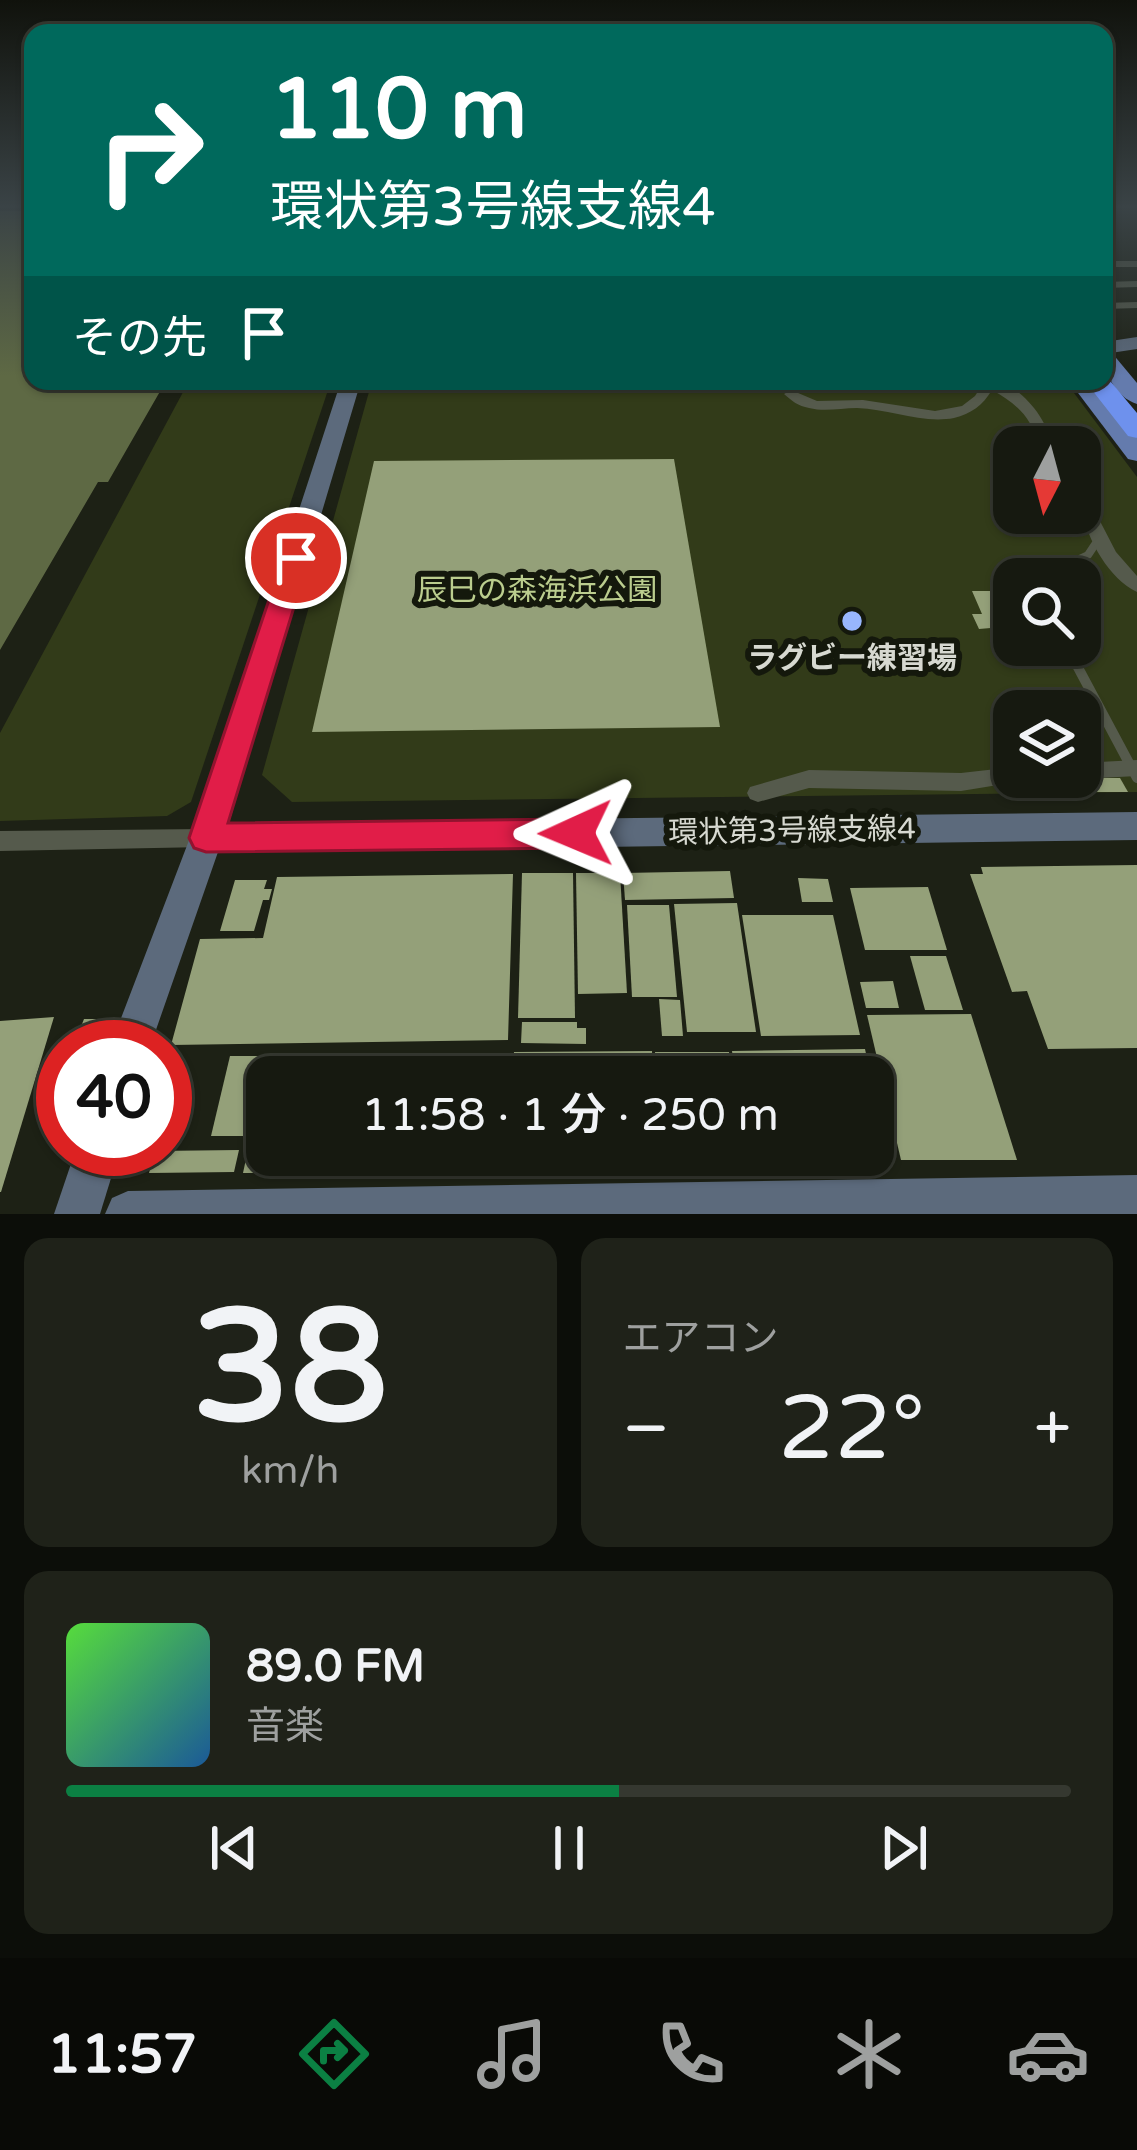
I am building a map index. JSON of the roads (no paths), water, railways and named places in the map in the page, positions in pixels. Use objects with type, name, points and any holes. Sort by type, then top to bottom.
[{"type":"highway","points":[[1113,374],[1137,406]]},
{"type":"highway","points":[[1107,390],[1137,427]]},
{"type":"main road","points":[[1113,372],[1137,397]]},
{"type":"main road","points":[[1087,390],[1137,454]]},
{"type":"street","points":[[141,1020],[206,838],[348,390]]},
{"type":"street","points":[[791,394],[805,405],[818,407],[864,404],[942,416],[974,405],[983,390]]},
{"type":"street","points":[[1002,390],[1022,402],[1038,426]]},
{"type":"street","points":[[1097,534],[1114,566],[1137,586]]},
{"type":"street","points":[[1101,771],[1136,772]]},
{"type":"street","points":[[758,793],[809,779],[993,778]]},
{"type":"street","name":"環状第3号線支線4","points":[[206,838],[1137,826]]},
{"type":"street","points":[[0,841],[206,838]]},
{"type":"street","points":[[149,1020],[157,981]]},
{"type":"street","points":[[77,1214],[89,1176]]},
{"type":"street","points":[[94,1214],[106,1176]]},
{"type":"street","points":[[128,1214],[1137,1197]]},
{"type":"lane","points":[[1082,558],[1098,540]]},
{"type":"lane","points":[[1078,666],[1136,772]]},
{"type":"place","name":"ラグビー練習場","points":[[852,621]]},
{"type":"park label","name":"辰巳の森海浜公園","points":[[537,590]]}]
